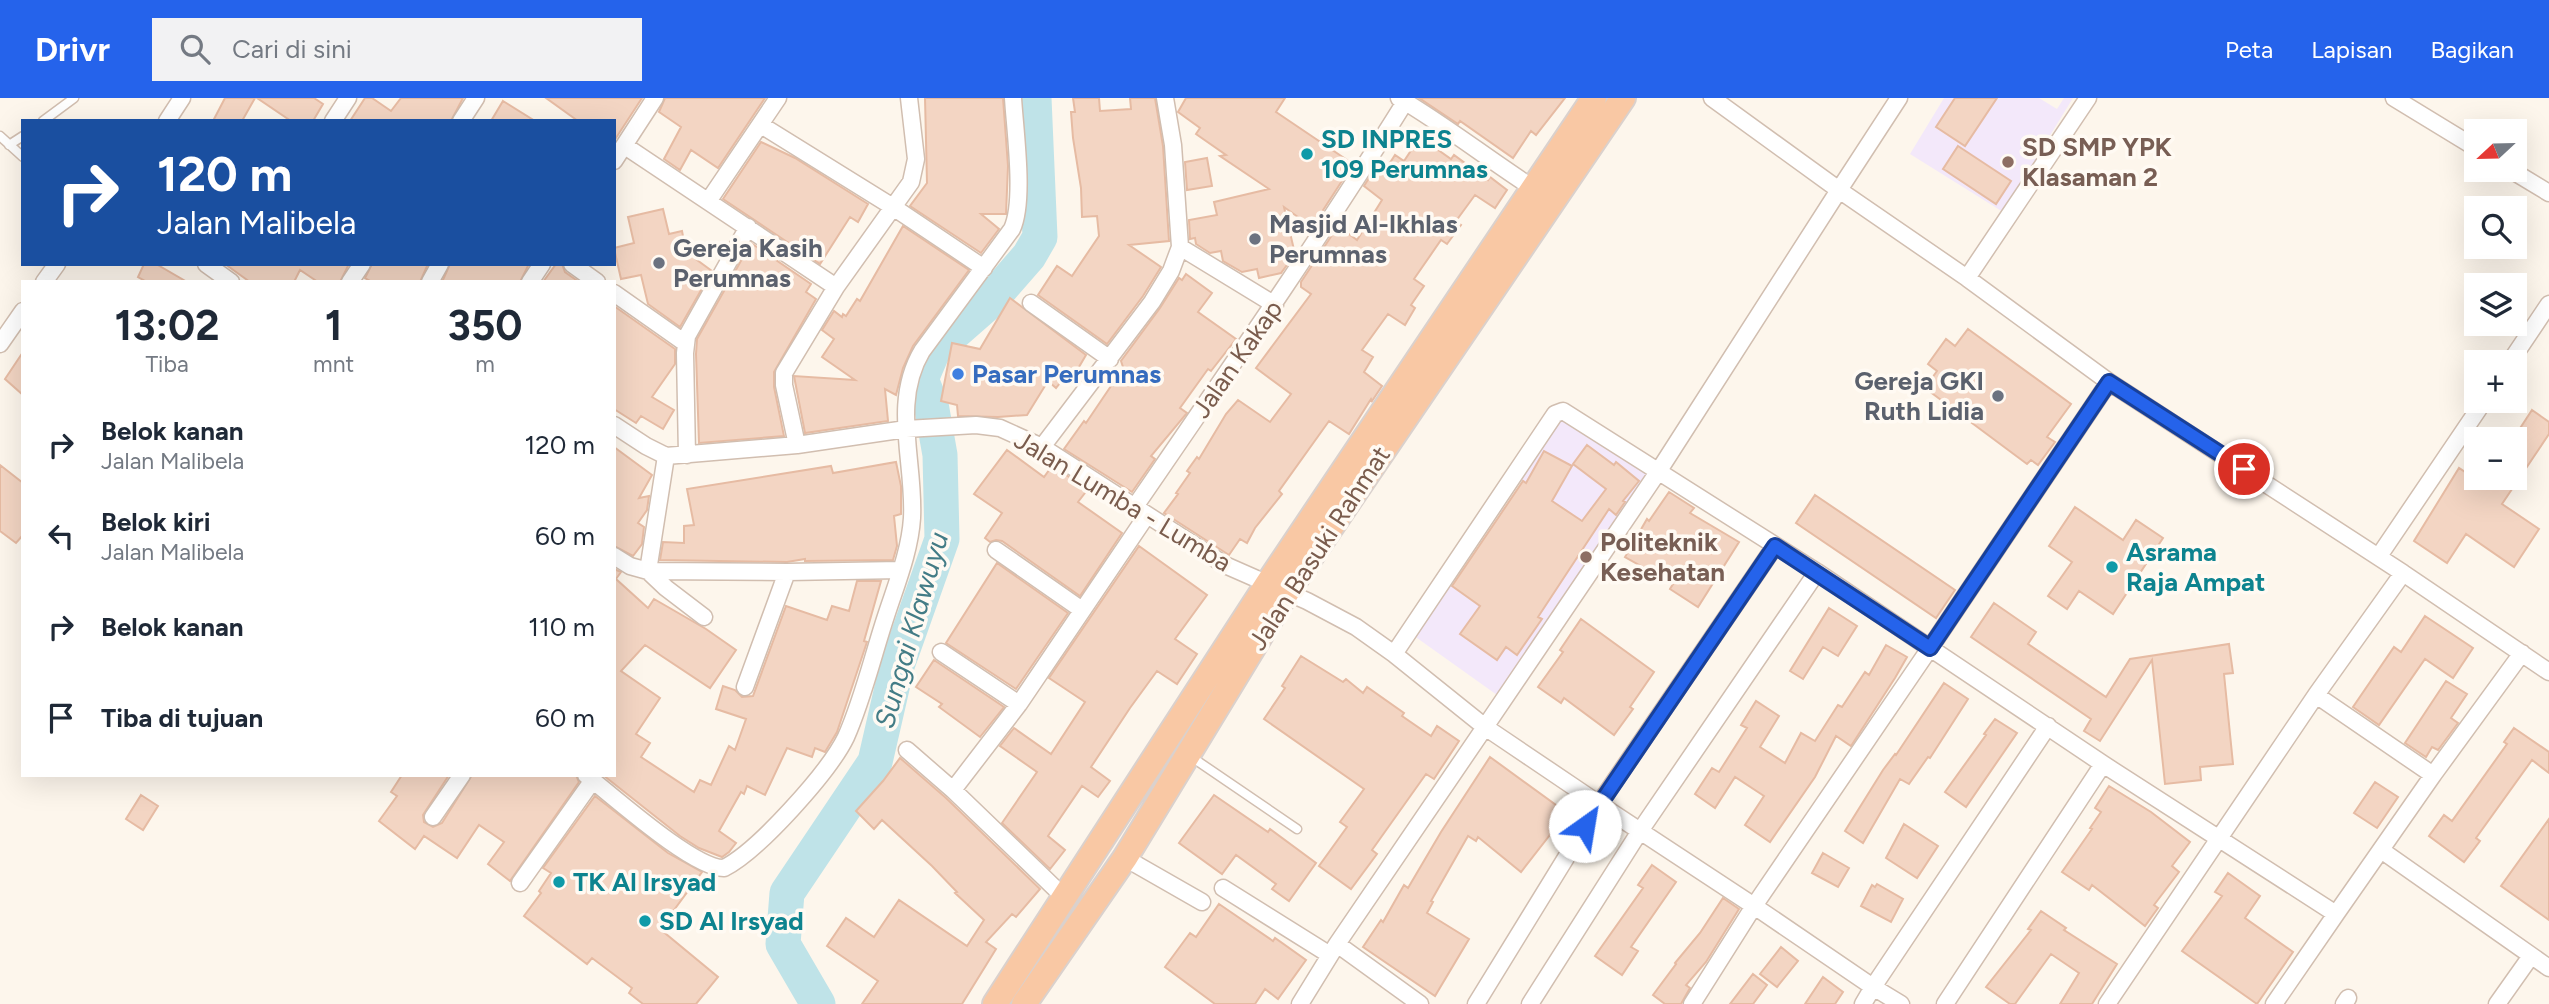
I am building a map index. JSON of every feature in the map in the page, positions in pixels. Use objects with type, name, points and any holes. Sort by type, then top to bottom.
[{"type":"highway","name":"Jalan Basuki Rahmat","points":[[1458,321],[1534,188],[1594,98]]},
{"type":"highway","name":"Jalan Basuki Rahmat","points":[[1023,990],[1064,897],[1458,321],[1623,98]]},
{"type":"highway","name":"Jalan Basuki Rahmat","points":[[995,1004],[1023,990],[1125,858],[1188,755],[1277,587]]},
{"type":"street","points":[[172,119],[182,98]]},
{"type":"street","points":[[334,119],[348,98]]},
{"type":"street","points":[[461,119],[476,98]]},
{"type":"street","points":[[616,158],[655,98]]},
{"type":"street","points":[[709,200],[778,98]]},
{"type":"street","points":[[797,445],[784,385],[784,373],[836,286],[911,182],[916,159],[909,98]]},
{"type":"street","points":[[520,883],[589,778],[694,857],[718,868],[730,865],[788,812],[842,743],[853,718],[901,570],[912,516],[908,381],[916,362],[1014,226],[1017,209],[1013,98]]},
{"type":"street","points":[[1042,447],[1156,295],[1171,271],[1181,247],[1173,145],[1166,98]]},
{"type":"street","points":[[1712,98],[2109,382],[2379,556],[2549,672]]},
{"type":"street","points":[[1300,1004],[1334,949],[1658,472],[1899,98]]},
{"type":"street","points":[[1967,278],[2088,98]]},
{"type":"street","points":[[2394,98],[2464,141]]},
{"type":"street","points":[[1402,100],[1426,104],[1466,144],[1534,188]]},
{"type":"street","name":"Jalan Kakap","points":[[953,790],[1019,704],[1082,610],[1140,511],[1338,209],[1402,100]]},
{"type":"street","points":[[761,125],[893,206],[984,268]]},
{"type":"street","points":[[625,146],[836,286]]},
{"type":"street","points":[[2527,180],[2549,193]]},
{"type":"street","points":[[687,455],[685,343],[748,227]]},
{"type":"street","points":[[1181,247],[1275,304]]},
{"type":"street","points":[[46,280],[56,266]]},
{"type":"street","points":[[209,266],[228,280]]},
{"type":"street","points":[[575,266],[594,280]]},
{"type":"street","points":[[616,294],[685,343]]},
{"type":"street","points":[[1031,303],[1110,359]]},
{"type":"street","points":[[2518,350],[2549,304]]},
{"type":"street","points":[[0,344],[21,314]]},
{"type":"street","points":[[1692,1004],[1754,906],[2109,382]]},
{"type":"street","points":[[1394,654],[1521,461],[1556,412],[1566,411],[1817,572],[2103,764],[2336,914]]},
{"type":"street","points":[[2379,556],[2476,413]]},
{"type":"street","name":"Jalan Lumba - Lumba","points":[[666,456],[797,445],[909,429],[976,425],[1000,428],[1042,447],[1225,565],[1277,587],[1356,627],[1485,727],[1901,1004]]},
{"type":"street","points":[[616,426],[666,456],[648,570]]},
{"type":"street","points":[[1476,1004],[1599,804],[1775,546]]},
{"type":"street","points":[[996,550],[1082,610]]},
{"type":"street","points":[[616,557],[630,566],[648,570],[901,570]]},
{"type":"street","points":[[648,570],[666,588],[704,617]]},
{"type":"street","points":[[745,687],[787,572]]},
{"type":"street","points":[[1530,1004],[1640,831],[1817,572]]},
{"type":"street","points":[[2106,1004],[2316,695],[2403,573]]},
{"type":"street","points":[[941,652],[1019,704]]},
{"type":"street","points":[[2274,1004],[2432,775],[2522,653]]},
{"type":"street","points":[[2316,695],[2432,775]]},
{"type":"street","points":[[1863,1004],[2048,726]]},
{"type":"street","points":[[907,750],[953,790],[1064,897]]},
{"type":"street","points":[[1945,1004],[2103,764]]},
{"type":"street","points":[[433,817],[461,777]]},
{"type":"street","points":[[2381,850],[2549,968]]},
{"type":"street","points":[[1125,858],[1202,902]]},
{"type":"street","points":[[1223,888],[1334,949],[1420,1004]]},
{"type":"street","points":[[2497,1004],[2531,957]]},
{"type":"lane","points":[[46,119],[74,98]]},
{"type":"lane","points":[[0,136],[21,155]]},
{"type":"lane","points":[[9,145],[21,137]]},
{"type":"lane","points":[[1188,755],[1297,829]]},
{"type":"shaded area","name":"SD SMP YPK Klasaman 2","points":[[1944,98],[1955,98],[1936,127],[1964,146],[1997,98],[2039,98],[2057,109],[2064,98],[2073,98],[2003,212],[1910,154]],"holes":[[[1958,146],[2011,181],[1996,204],[1943,169]]]},
{"type":"shaded area","name":"Politeknik Kesehatan","points":[[1561,402],[1655,469],[1497,695],[1403,628]],"holes":[[[1617,462],[1639,481],[1624,499],[1602,480]],[[1518,478],[1544,495],[1526,523],[1500,507]],[[1499,511],[1524,530],[1473,602],[1448,583]],[[1503,594],[1542,619],[1533,633],[1493,608]]]},
{"type":"building","points":[[225,98],[255,98],[243,119],[214,119]]},
{"type":"building","points":[[257,98],[314,98],[323,104],[314,119],[288,119]]},
{"type":"building","points":[[365,98],[372,98],[391,111],[401,98],[463,98],[452,119],[351,119]]},
{"type":"building","points":[[546,98],[642,98],[616,138],[616,119],[575,119]]},
{"type":"building","points":[[665,98],[765,98],[718,168],[691,150],[680,170],[664,159],[681,127],[659,112]]},
{"type":"building","points":[[925,98],[1003,98],[1008,166],[1006,214],[981,214],[999,229],[981,253],[910,206],[927,183]]},
{"type":"building","points":[[1073,98],[1099,98],[1100,111],[1131,109],[1130,98],[1155,98],[1163,146],[1169,241],[1129,245],[1161,267],[1107,344],[1038,295],[1057,266],[1072,276],[1099,236],[1097,216],[1082,217],[1071,112],[1075,112]]},
{"type":"building","points":[[1186,98],[1285,98],[1276,112],[1353,164],[1312,227],[1284,207],[1295,254],[1281,273],[1259,278],[1257,269],[1242,272],[1223,261],[1221,251],[1210,253],[1196,244],[1195,238],[1190,239],[1189,220],[1217,215],[1214,202],[1269,189],[1220,156],[1226,155],[1196,134],[1200,128],[1178,112]]},
{"type":"building","points":[[1419,98],[1565,98],[1536,135],[1531,131],[1513,158],[1460,121],[1458,124]]},
{"type":"building","points":[[1955,98],[1997,98],[1965,146],[1936,127]]},
{"type":"building","points":[[503,101],[532,119],[492,119]]},
{"type":"building","points":[[1420,137],[1451,159],[1454,155],[1488,180],[1490,177],[1507,190],[1495,208],[1475,195],[1456,221],[1461,225],[1447,244],[1441,240],[1414,279],[1424,286],[1411,305],[1415,308],[1405,325],[1388,314],[1362,350],[1373,357],[1364,372],[1382,386],[1372,401],[1371,399],[1349,434],[1329,421],[1279,491],[1282,494],[1255,528],[1247,543],[1240,539],[1229,555],[1164,513],[1190,473],[1187,471],[1197,457],[1199,459],[1226,414],[1238,400],[1270,422],[1291,394],[1256,368],[1311,294],[1301,287],[1301,282],[1338,226],[1357,240],[1382,200],[1364,186],[1369,178],[1378,167],[1384,172],[1395,155],[1404,161]]},
{"type":"building","points":[[761,142],[795,158],[868,204],[858,222],[850,217],[820,264],[723,199]]},
{"type":"building","points":[[1958,146],[2011,181],[1996,204],[1943,169]]},
{"type":"building","points":[[1207,158],[1212,186],[1187,190],[1185,162]]},
{"type":"building","name":"Gereja Kasih Perumnas","points":[[663,209],[669,234],[682,231],[686,252],[712,271],[680,327],[648,304],[641,275],[621,279],[616,248],[634,243],[628,217]]},
{"type":"building","points":[[903,226],[969,270],[913,346],[903,368],[896,395],[885,389],[888,421],[805,433],[794,376],[855,380],[822,357],[834,339],[822,330],[834,311],[842,317],[843,314],[846,316],[857,299],[860,301]]},
{"type":"building","points":[[751,243],[811,284],[806,292],[816,299],[774,372],[774,387],[784,436],[699,443],[697,339]]},
{"type":"building","points":[[143,266],[159,266],[184,280],[143,280],[138,277]]},
{"type":"building","points":[[228,266],[348,266],[341,280],[315,280],[300,270],[295,280],[247,280]]},
{"type":"building","points":[[371,266],[427,266],[421,280],[365,278]]},
{"type":"building","points":[[449,266],[528,266],[521,280],[443,280]]},
{"type":"building","points":[[555,266],[563,266],[565,272],[576,280],[544,280]]},
{"type":"building","points":[[1186,274],[1212,293],[1198,312],[1236,339],[1211,371],[1208,369],[1180,408],[1187,413],[1151,456],[1155,459],[1132,492],[1064,449],[1111,386],[1123,367],[1121,361],[1179,278],[1182,280]]},
{"type":"building","points":[[1010,298],[1086,355],[1076,372],[1071,369],[1056,388],[1048,381],[1027,415],[958,416],[957,405],[941,401],[952,343],[980,349]]},
{"type":"building","points":[[616,307],[675,349],[675,364],[652,397],[674,410],[663,429],[641,416],[636,423],[616,410]]},
{"type":"building","name":"Gereja GKI Ruth Lidia","points":[[1968,329],[2071,404],[2047,437],[2055,442],[2038,465],[2031,460],[2027,464],[1925,388],[1937,371],[1928,364],[1946,339],[1955,346]]},
{"type":"building","points":[[21,355],[21,393],[5,379]]},
{"type":"building","points":[[2532,410],[2549,422],[2549,434],[2527,467],[2527,427],[2521,427]]},
{"type":"building","points":[[1587,445],[1614,465],[1616,462],[1639,481],[1616,515],[1609,509],[1538,617],[1542,619],[1517,655],[1506,647],[1497,660],[1460,634],[1480,606],[1452,586],[1523,481],[1526,483],[1544,451],[1572,466],[1552,501],[1582,521],[1606,489],[1573,464]]},
{"type":"building","points":[[616,448],[652,475],[639,498],[649,496],[647,510],[638,523],[644,527],[642,544],[633,556],[616,547]]},
{"type":"building","points":[[1007,450],[1044,477],[1052,466],[1088,489],[1078,502],[1122,533],[1080,596],[1002,541],[990,542],[985,538],[1002,513],[974,494]]},
{"type":"building","points":[[896,462],[901,486],[901,514],[894,516],[897,546],[893,560],[660,560],[663,542],[684,543],[684,526],[694,525],[687,489],[831,466],[833,473]]},
{"type":"building","points":[[0,465],[21,481],[21,537],[16,543],[0,531]]},
{"type":"building","points":[[2459,468],[2464,471],[2464,490],[2511,490],[2502,504],[2539,529],[2514,567],[2466,534],[2447,563],[2414,541]]},
{"type":"building","points":[[1669,492],[1694,508],[1690,513],[1739,542],[1698,607],[1670,589],[1673,584],[1625,557],[1647,519],[1649,521]]},
{"type":"building","points":[[1815,495],[1955,590],[1936,618],[1796,523]]},
{"type":"building","name":"Asrama Raja Ampat","points":[[2075,507],[2123,540],[2136,520],[2163,538],[2113,614],[2079,591],[2067,609],[2048,596],[2072,562],[2049,546]]},
{"type":"building","points":[[1139,546],[1207,595],[1175,639],[1197,654],[1177,684],[1157,671],[1130,708],[1091,767],[1110,781],[1098,797],[1082,786],[1048,836],[1065,850],[1050,869],[1002,823],[1037,772],[1000,746],[1014,728],[1051,754],[1085,702],[1049,678]]},
{"type":"building","points":[[997,563],[1068,613],[1016,689],[946,643]]},
{"type":"building","points":[[616,579],[648,608],[654,599],[736,650],[710,688],[645,645],[621,671],[660,698],[636,734],[650,743],[641,757],[694,792],[700,780],[711,785],[729,746],[735,750],[746,719],[716,709],[723,686],[735,690],[742,697],[753,696],[786,606],[827,620],[832,606],[849,611],[857,581],[881,581],[864,641],[867,642],[837,732],[825,752],[815,748],[812,757],[787,748],[765,795],[747,786],[744,794],[741,792],[719,831],[736,843],[722,857],[699,848],[606,777],[616,777]]},
{"type":"building","points":[[1994,603],[2036,632],[2028,644],[2106,697],[2130,659],[2229,644],[2233,673],[2224,674],[2233,764],[2200,767],[2201,780],[2165,784],[2152,660],[2100,741],[2084,731],[2091,719],[1971,637]]},
{"type":"building","points":[[1829,608],[1857,626],[1838,656],[1823,647],[1803,679],[1790,671]]},
{"type":"building","points":[[2425,616],[2473,648],[2453,678],[2425,659],[2379,725],[2353,707],[2394,647],[2401,652]]},
{"type":"building","points":[[1581,619],[1654,672],[1630,707],[1633,709],[1614,735],[1564,698],[1561,703],[1538,687],[1563,652],[1560,650]]},
{"type":"building","points":[[1886,645],[1907,657],[1895,678],[1851,746],[1836,736],[1815,777],[1770,842],[1745,825],[1764,796],[1735,777],[1715,808],[1695,794],[1712,768],[1719,772],[1747,728],[1741,725],[1756,701],[1779,716],[1760,747],[1785,763],[1801,733],[1815,741],[1838,705],[1842,707],[1865,672],[1869,675]]},
{"type":"building","points":[[1301,656],[1343,682],[1346,679],[1363,693],[1367,687],[1431,736],[1437,726],[1459,741],[1434,779],[1426,774],[1372,850],[1377,854],[1351,889],[1319,866],[1347,827],[1340,822],[1364,789],[1264,719],[1285,688],[1282,686]]},
{"type":"building","points":[[934,660],[1004,707],[980,737],[939,707],[942,704],[916,687]]},
{"type":"building","points":[[2446,681],[2467,694],[2451,718],[2458,723],[2438,750],[2432,747],[2426,757],[2405,743]]},
{"type":"building","points":[[1944,683],[1968,699],[1930,758],[1928,757],[1909,784],[1900,779],[1863,843],[1845,831],[1883,770]]},
{"type":"building","points":[[1995,719],[2017,733],[1966,807],[1945,792]]},
{"type":"building","points":[[2514,728],[2549,752],[2549,773],[2532,760],[2476,838],[2480,841],[2464,862],[2429,836],[2444,815],[2452,821],[2507,744],[2504,742]]},
{"type":"building","points":[[1490,757],[1567,813],[1521,872],[1478,837],[1476,841],[1468,836],[1431,901],[1433,902],[1427,913],[1469,939],[1435,996],[1363,947],[1381,920],[1383,922],[1404,885],[1408,888]]},
{"type":"building","points":[[900,758],[946,798],[1040,889],[1016,917],[1012,914],[986,942],[996,949],[962,1004],[862,1004],[878,981],[827,946],[846,918],[874,937],[899,900],[967,946],[984,920],[955,893],[957,892],[932,866],[882,820],[874,829],[856,811]]},
{"type":"building","points":[[401,777],[448,777],[423,815],[424,822],[433,827],[442,823],[471,777],[577,777],[579,782],[510,881],[488,864],[504,842],[479,825],[457,858],[424,836],[415,849],[379,821],[397,796],[391,792]]},
{"type":"building","points":[[2375,782],[2398,797],[2377,828],[2354,813]]},
{"type":"building","points":[[2109,786],[2151,812],[2190,842],[2172,866],[2179,872],[2154,905],[2158,908],[2145,926],[2092,885],[2089,890],[2062,872],[2092,829],[2090,828],[2101,812],[2095,808]]},
{"type":"building","points":[[141,795],[158,806],[143,830],[126,819]]},
{"type":"building","points":[[1214,795],[1268,832],[1270,829],[1316,863],[1289,901],[1272,889],[1276,884],[1236,855],[1222,874],[1179,843]]},
{"type":"building","points":[[595,796],[668,853],[702,872],[660,929],[718,977],[696,1004],[643,1004],[629,993],[632,988],[592,958],[587,964],[524,916],[541,893],[539,891],[551,873],[543,868]]},
{"type":"building","points":[[2549,819],[2549,920],[2501,886]]},
{"type":"building","points":[[1904,824],[1938,846],[1917,878],[1886,858]]},
{"type":"building","points":[[1823,853],[1849,868],[1838,887],[1812,873]]},
{"type":"building","points":[[1652,865],[1676,882],[1631,947],[1638,951],[1622,975],[1595,956],[1643,888],[1638,885]]},
{"type":"building","points":[[2228,873],[2260,896],[2245,918],[2293,952],[2257,1004],[2182,951],[2222,896],[2215,892]]},
{"type":"building","points":[[1877,884],[1903,899],[1891,922],[1861,906],[1872,885],[1875,887]]},
{"type":"building","points":[[1723,898],[1739,909],[1706,962],[1686,985],[1690,988],[1681,1004],[1665,1004],[1653,995]]},
{"type":"building","points":[[1219,904],[1306,960],[1278,999],[1265,989],[1255,1004],[1215,1004],[1165,967],[1190,933],[1196,937]]},
{"type":"building","points":[[2041,911],[2066,928],[2064,930],[2117,964],[2092,1004],[2060,1004],[2079,973],[2051,954],[2015,1004],[2010,1004],[1986,987],[2031,930],[2028,929]]},
{"type":"building","points":[[1781,947],[1798,961],[1777,987],[1760,974]]},
{"type":"building","points":[[1753,974],[1767,985],[1753,1004],[1730,1004]]},
{"type":"building","points":[[1823,977],[1843,992],[1835,1004],[1805,1004]]},
{"type":"waterway","name":"Sungai Klawuyu","points":[[818,1004],[783,944],[787,893],[875,762],[897,666],[942,539],[940,455],[931,404],[921,379],[933,351],[989,302],[1029,256],[1040,237],[1034,98]]},
{"type":"place","name":"SD INPRES 109 Perumnas","points":[[1307,154]]},
{"type":"place","name":"SD SMP YPK Klasaman 2","points":[[2008,162]]},
{"type":"place","name":"Masjid Al-Ikhlas Perumnas","points":[[1255,239]]},
{"type":"place","name":"Gereja Kasih Perumnas","points":[[659,263]]},
{"type":"place","name":"Pasar Perumnas","points":[[958,374]]},
{"type":"place","name":"Gereja GKI Ruth Lidia","points":[[1998,396]]},
{"type":"place","name":"Politeknik Kesehatan","points":[[1586,557]]},
{"type":"place","name":"Asrama Raja Ampat","points":[[2112,567]]},
{"type":"place","name":"TK Al Irsyad","points":[[559,882]]},
{"type":"place","name":"SD Al Irsyad","points":[[645,921]]},
{"type":"route","points":[[1585,826],[1775,546],[1930,648],[2109,382],[2244,469]]}]
